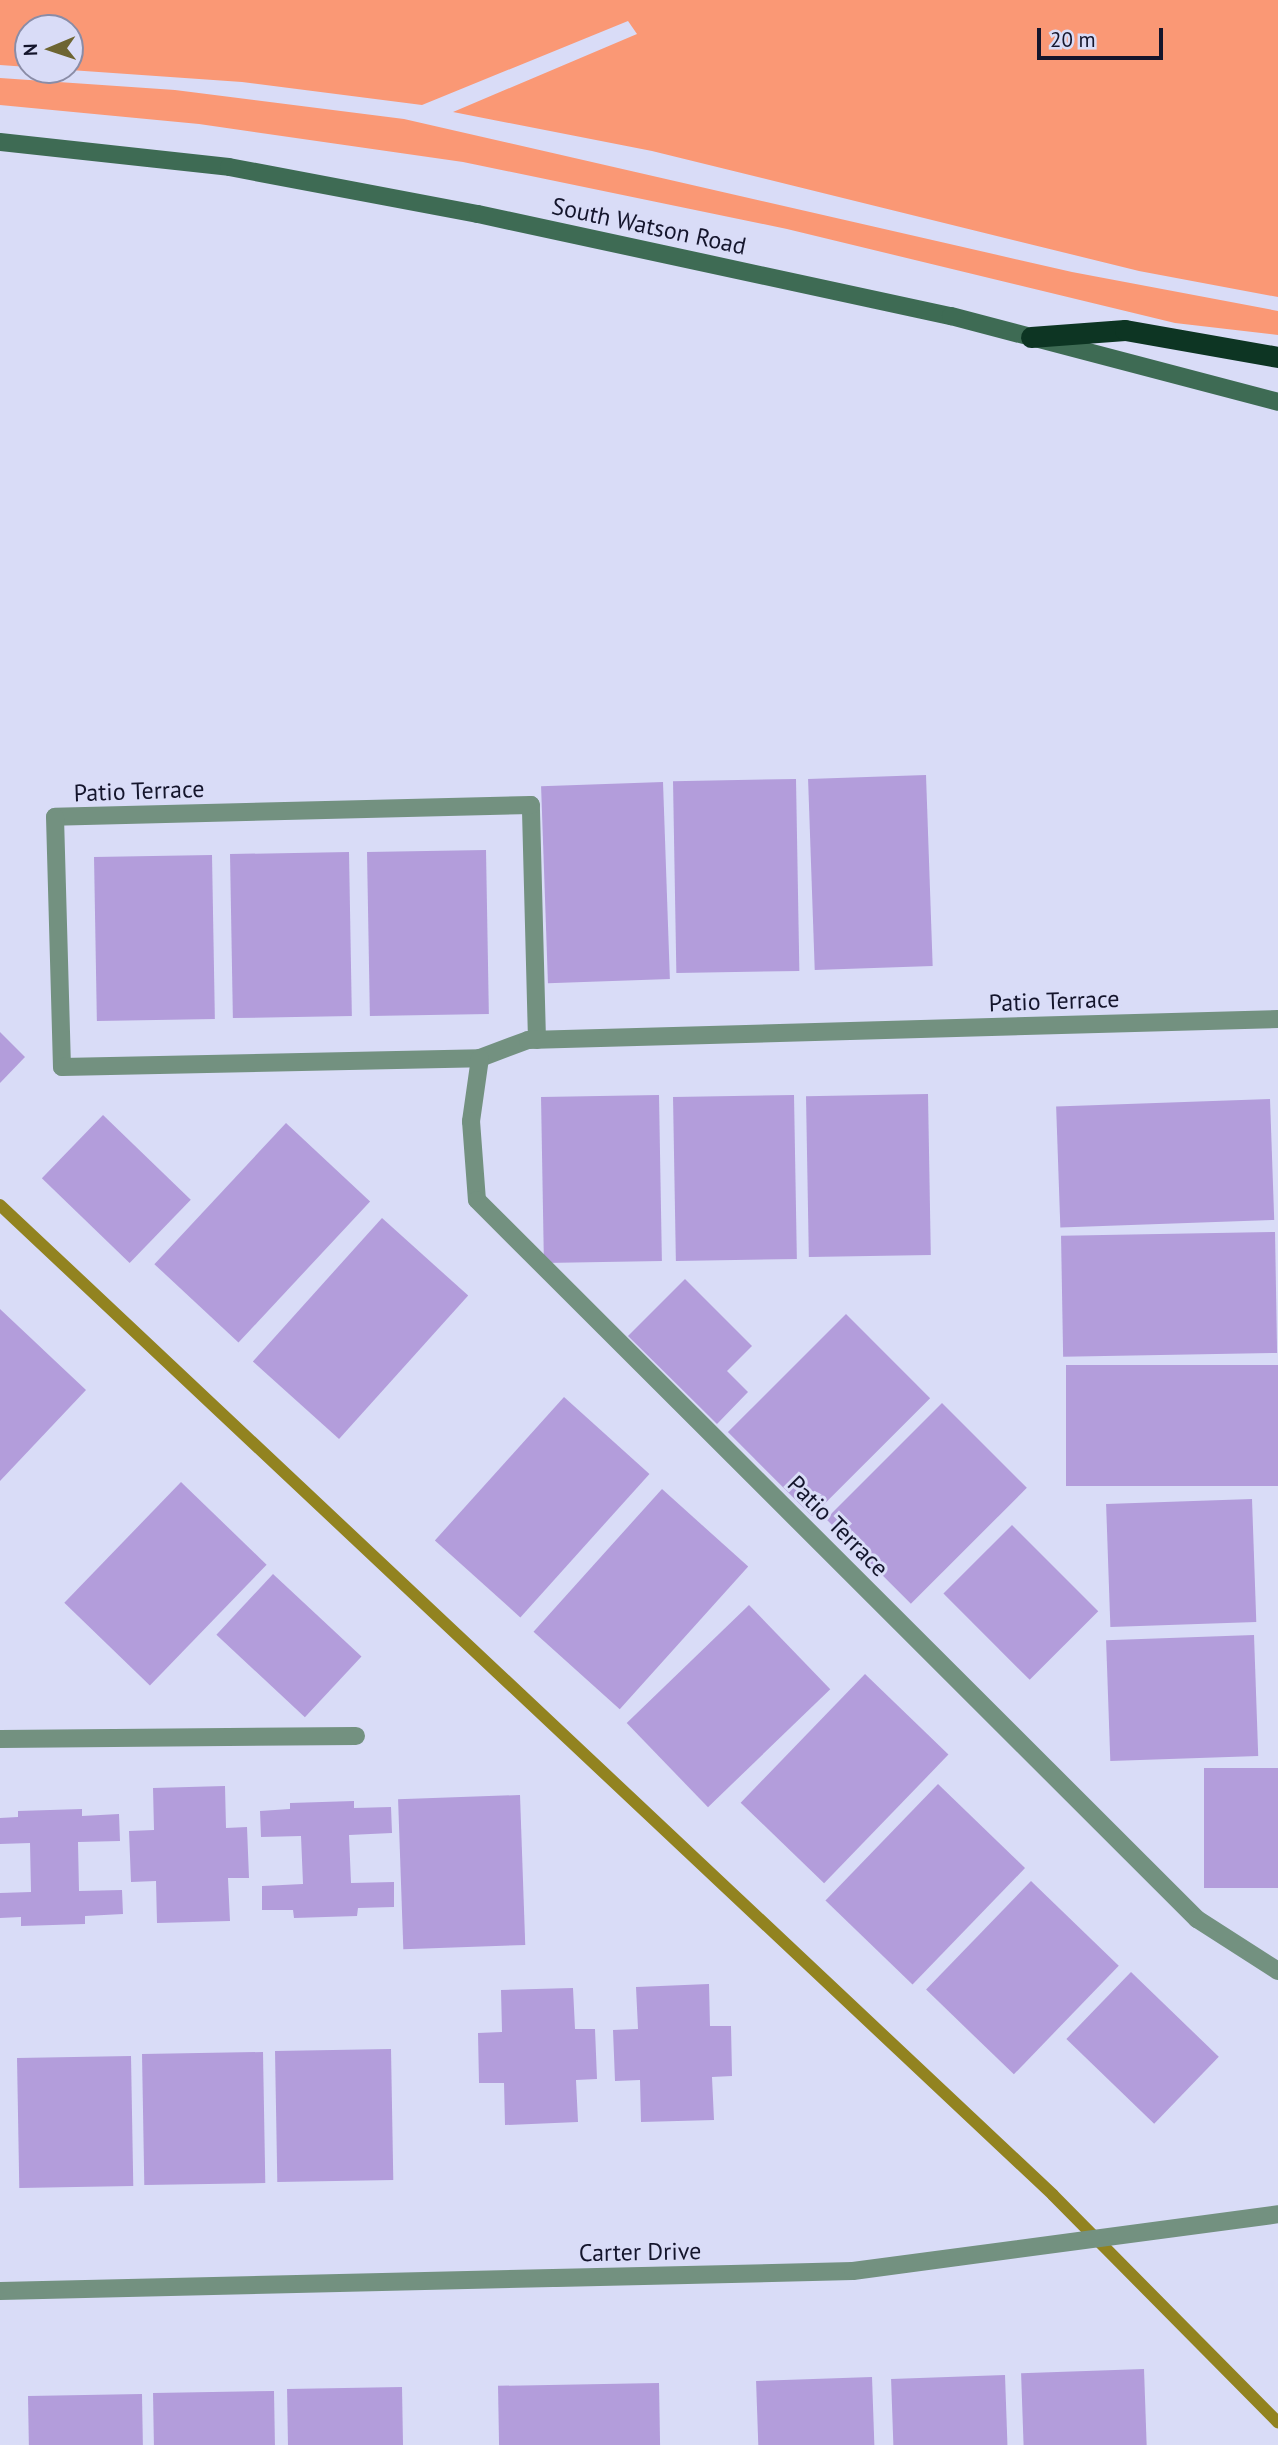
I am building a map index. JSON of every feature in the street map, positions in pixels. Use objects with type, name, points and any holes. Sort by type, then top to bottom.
[{"type":"highway","points":[[1031,337],[1125,330],[1278,357]]},
{"type":"main road","name":"South Watson Road","points":[[0,142],[229,167],[478,214],[1031,337],[1278,402]]},
{"type":"street","name":"Patio Terrace","points":[[537,1040],[531,805],[55,817],[62,1067],[480,1058],[537,1040],[1278,1019]]},
{"type":"street","name":"Patio Terrace","points":[[480,1058],[471,1121],[477,1200],[1197,1919],[1278,1971]]},
{"type":"street","points":[[0,1739],[356,1736]]},
{"type":"street","name":"Carter Drive","points":[[0,2291],[853,2272],[1278,2214]]},
{"type":"shaded area","points":[[0,0],[1278,0],[1278,297],[1139,271],[652,151],[453,112],[637,34],[628,21],[422,105],[242,82],[84,71],[84,14],[14,14],[14,66],[0,65]]},
{"type":"shaded area","points":[[0,78],[14,79],[14,84],[84,84],[175,90],[404,119],[1072,272],[1278,311],[1278,335],[1175,323],[787,229],[463,162],[199,124],[0,105]]},
{"type":"building","points":[[926,775],[933,966],[815,970],[808,779]]},
{"type":"building","points":[[796,779],[799,971],[676,973],[673,781]]},
{"type":"building","points":[[663,782],[670,979],[548,983],[541,786]]},
{"type":"building","points":[[486,850],[489,1014],[370,1016],[367,852]]},
{"type":"building","points":[[349,852],[352,1016],[233,1018],[230,854]]},
{"type":"building","points":[[212,855],[215,1019],[97,1021],[94,857]]},
{"type":"building","points":[[0,1032],[25,1057],[0,1083]]},
{"type":"building","points":[[928,1094],[931,1255],[809,1257],[806,1096]]},
{"type":"building","points":[[659,1095],[662,1261],[544,1263],[541,1097]]},
{"type":"building","points":[[794,1095],[797,1259],[676,1261],[673,1097]]},
{"type":"building","points":[[1270,1099],[1274,1220],[1060,1227],[1056,1106]]},
{"type":"building","points":[[103,1115],[191,1200],[130,1263],[42,1178]]},
{"type":"building","points":[[286,1123],[370,1201],[238,1343],[154,1264]]},
{"type":"building","points":[[382,1218],[468,1296],[339,1439],[253,1361]]},
{"type":"building","points":[[1275,1232],[1277,1353],[1063,1357],[1061,1236]]},
{"type":"building","points":[[685,1279],[752,1346],[727,1371],[748,1392],[717,1424],[628,1336]]},
{"type":"building","points":[[0,1309],[86,1390],[0,1481]]},
{"type":"building","points":[[846,1314],[930,1398],[812,1516],[728,1432]]},
{"type":"building","points":[[1066,1365],[1278,1365],[1278,1486],[1066,1486]]},
{"type":"building","points":[[564,1397],[649,1474],[520,1617],[435,1540]]},
{"type":"building","points":[[942,1403],[1027,1488],[911,1604],[826,1519]]},
{"type":"building","points":[[181,1482],[267,1565],[150,1686],[64,1603]]},
{"type":"building","points":[[662,1489],[748,1567],[620,1709],[534,1632]]},
{"type":"building","points":[[1252,1499],[1256,1622],[1110,1627],[1106,1504]]},
{"type":"building","points":[[1012,1525],[1098,1611],[1030,1680],[943,1594]]},
{"type":"building","points":[[273,1574],[361,1657],[305,1717],[216,1635]]},
{"type":"building","points":[[749,1605],[830,1689],[708,1807],[627,1723]]},
{"type":"building","points":[[1254,1635],[1258,1756],[1110,1761],[1106,1640]]},
{"type":"building","points":[[865,1674],[948,1755],[824,1883],[741,1803]]},
{"type":"building","points":[[1204,1768],[1278,1768],[1278,1888],[1204,1888]]},
{"type":"building","points":[[938,1784],[1025,1868],[913,1985],[825,1901]]},
{"type":"building","points":[[225,1786],[226,1828],[247,1827],[249,1878],[228,1878],[230,1921],[157,1923],[156,1881],[131,1882],[129,1831],[154,1830],[153,1788]]},
{"type":"building","points":[[520,1795],[525,1945],[403,1949],[398,1799]]},
{"type":"building","points":[[354,1801],[354,1808],[391,1807],[392,1833],[349,1835],[351,1883],[394,1882],[394,1907],[358,1908],[357,1916],[294,1918],[293,1910],[262,1910],[262,1886],[303,1884],[301,1836],[261,1837],[260,1811],[290,1809],[290,1803]]},
{"type":"building","points":[[82,1809],[82,1816],[119,1814],[120,1841],[78,1842],[79,1891],[122,1890],[123,1914],[85,1916],[85,1924],[21,1926],[21,1917],[0,1918],[0,1893],[31,1892],[30,1843],[0,1844],[0,1818],[18,1817],[18,1811]]},
{"type":"building","points":[[1031,1881],[1119,1966],[1014,2074],[926,1990]]},
{"type":"building","points":[[1131,1972],[1219,2057],[1154,2124],[1066,2039]]},
{"type":"building","points":[[709,1984],[710,2026],[731,2026],[732,2076],[712,2077],[714,2120],[641,2122],[640,2080],[615,2081],[613,2030],[638,2029],[636,1987]]},
{"type":"building","points":[[573,1988],[575,2029],[595,2029],[597,2079],[576,2080],[578,2122],[505,2125],[504,2083],[479,2083],[478,2033],[502,2032],[501,1990]]},
{"type":"building","points":[[391,2049],[393,2180],[277,2182],[275,2051]]},
{"type":"building","points":[[263,2052],[265,2183],[144,2185],[142,2054]]},
{"type":"building","points":[[131,2056],[133,2186],[19,2188],[17,2058]]},
{"type":"building","points":[[1144,2369],[1147,2445],[1024,2445],[1021,2373]]},
{"type":"building","points":[[1005,2375],[1007,2445],[893,2445],[891,2379]]},
{"type":"building","points":[[872,2377],[874,2445],[758,2445],[756,2381]]},
{"type":"building","points":[[659,2383],[660,2445],[499,2445],[498,2386]]},
{"type":"building","points":[[402,2387],[403,2445],[288,2445],[287,2389]]},
{"type":"building","points":[[274,2391],[275,2445],[154,2445],[153,2393]]},
{"type":"building","points":[[142,2394],[143,2445],[29,2445],[28,2396]]},
{"type":"waterway","points":[[0,1205],[1053,2195],[1278,2422]]}]
